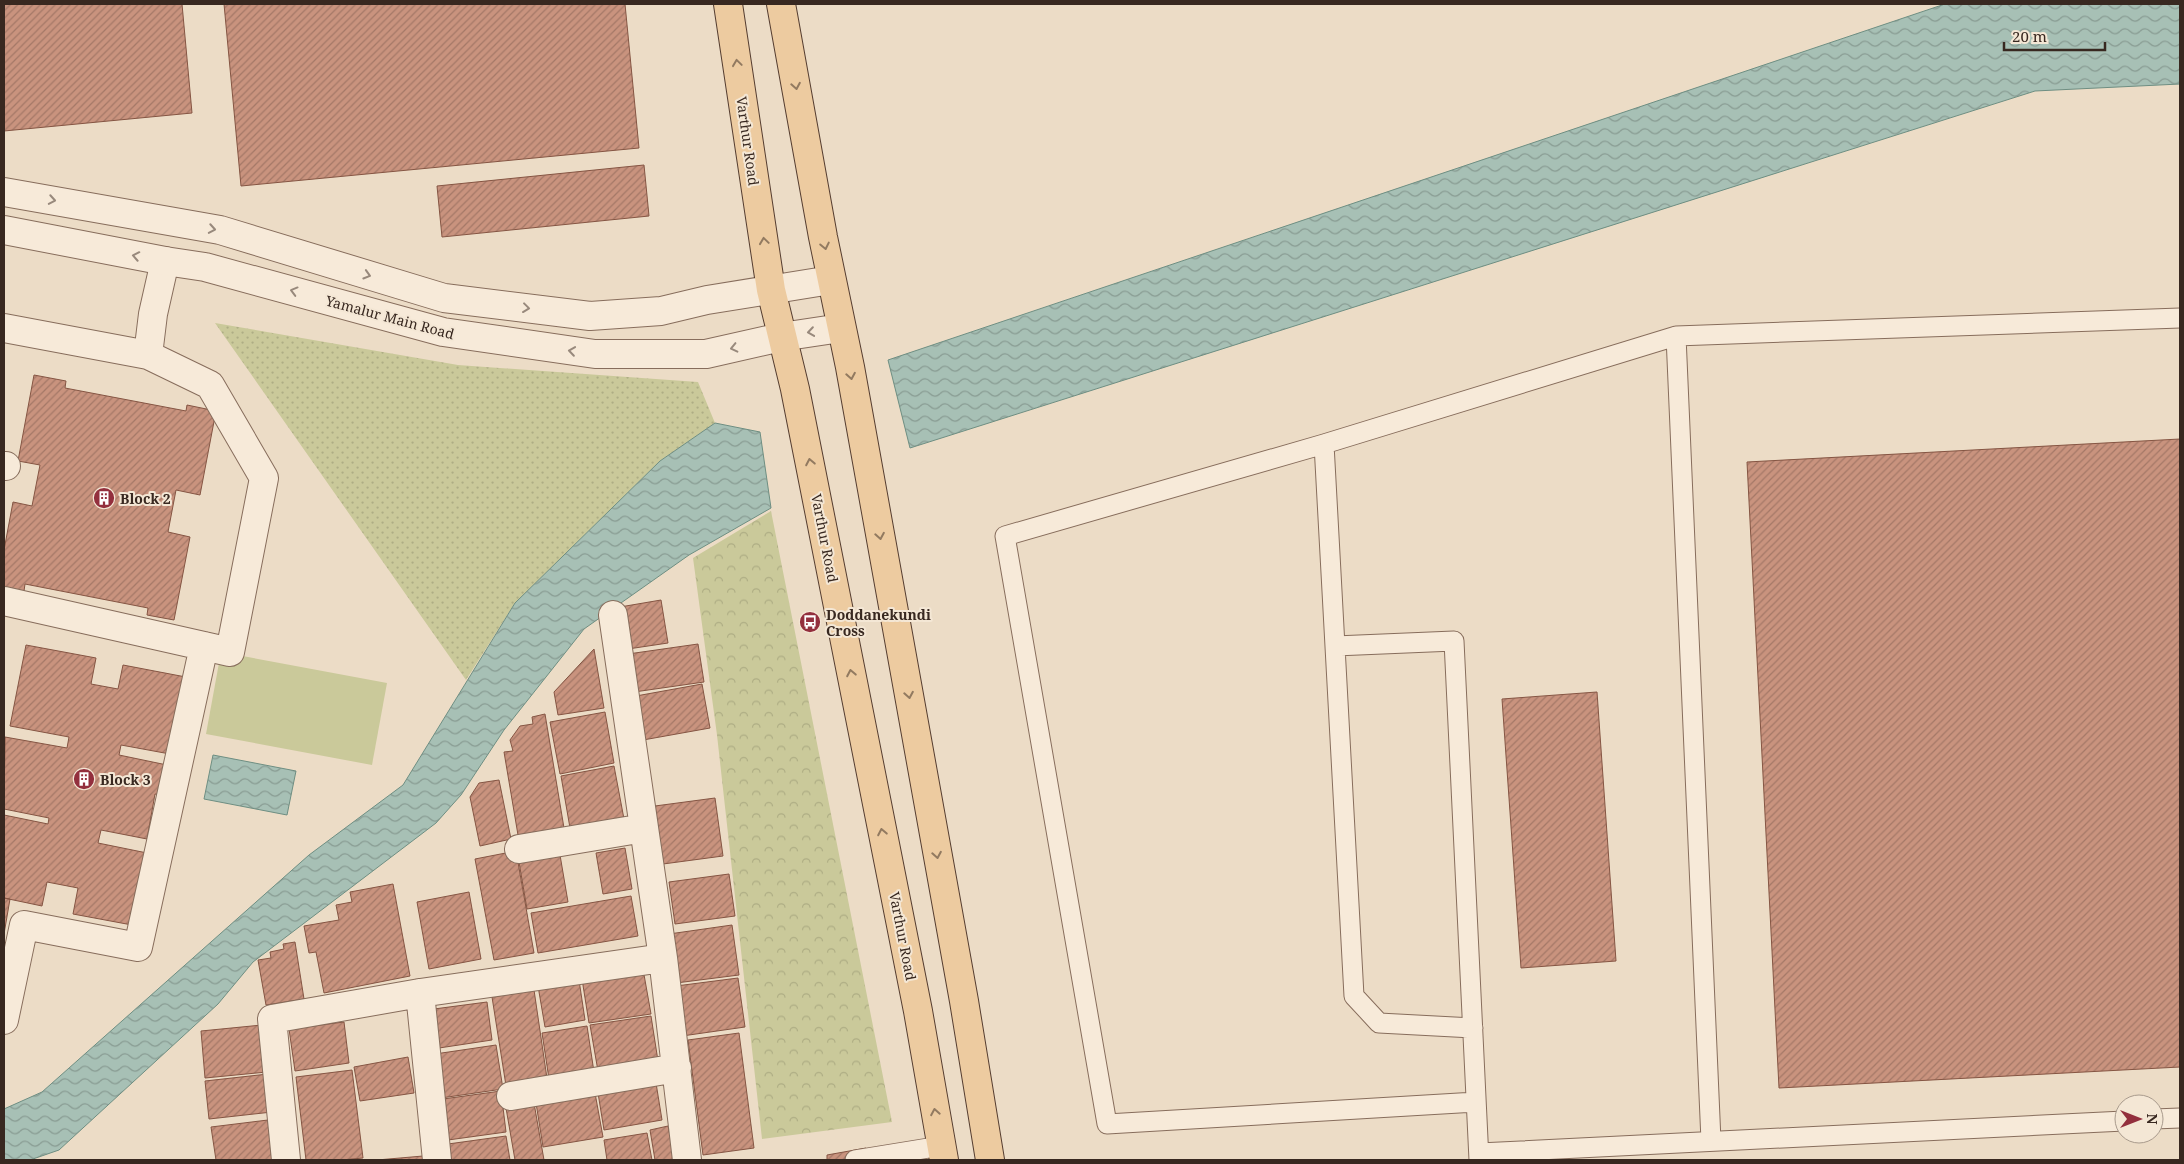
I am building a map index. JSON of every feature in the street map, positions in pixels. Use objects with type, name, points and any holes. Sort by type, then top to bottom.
[{"type":"main road","name":"Varthur Road","points":[[728,4],[771,290],[795,389],[918,1011],[942,1153]]},
{"type":"main road","points":[[781,4],[831,280],[850,367],[990,1160]]},
{"type":"street","points":[[4,192],[220,230],[435,296],[454,300],[590,316],[661,311],[707,300],[831,280]]},
{"type":"street","name":"Yamalur Main Road","points":[[4,230],[205,267],[443,332],[595,354],[706,354],[781,337],[841,328]]},
{"type":"street","points":[[148,355],[153,314],[165,261]]},
{"type":"street","points":[[4,328],[148,355],[210,385],[264,478],[230,652],[4,601]]},
{"type":"street","points":[[613,615],[663,958],[687,1160]]},
{"type":"street","points":[[4,1020],[24,925],[138,947],[204,646]]},
{"type":"street","points":[[519,849],[644,828]]},
{"type":"street","points":[[286,1160],[272,1018],[420,993],[663,958]]},
{"type":"street","points":[[420,993],[437,1160]]},
{"type":"street","points":[[511,1096],[677,1068]]},
{"type":"lane","points":[[1476,1102],[1107,1124],[1005,536],[1324,444],[1676,336],[2180,318]]},
{"type":"lane","points":[[1676,336],[1711,1141]]},
{"type":"lane","points":[[1324,444],[1354,996],[1379,1023],[1473,1028]]},
{"type":"lane","points":[[1335,646],[1454,641],[1479,1157],[1711,1141],[2114,1121]]},
{"type":"lane","points":[[2164,1119],[2180,1118]]},
{"type":"lane","points":[[855,1160],[942,1153]]},
{"type":"green space","points":[[215,323],[458,365],[698,382],[715,423],[660,461],[515,603],[466,680]]},
{"type":"green space","points":[[771,511],[892,1122],[762,1139],[717,735],[693,558]]},
{"type":"green space","points":[[221,652],[387,683],[372,765],[206,734]]},
{"type":"water","points":[[1945,4],[2180,4],[2180,84],[2035,91],[910,448],[888,360]]},
{"type":"water","points":[[715,423],[760,432],[771,508],[689,555],[584,629],[504,730],[461,795],[436,823],[253,962],[218,1004],[59,1150],[30,1160],[4,1160],[4,1109],[42,1092],[309,855],[403,785],[515,603],[660,461]]},
{"type":"water","points":[[213,755],[296,771],[287,815],[204,799]]},
{"type":"building","points":[[4,4],[182,4],[192,113],[4,131]]},
{"type":"building","points":[[224,4],[625,4],[639,148],[241,186]]},
{"type":"building","points":[[644,165],[649,216],[442,237],[437,186]]},
{"type":"building","name":"Block 2","points":[[34,375],[66,381],[65,388],[186,411],[187,405],[216,411],[200,495],[176,490],[168,532],[190,537],[174,620],[147,615],[148,608],[25,584],[24,591],[4,587],[4,550],[13,502],[32,506],[40,465],[18,461]]},
{"type":"building","points":[[2180,439],[2180,1067],[1779,1088],[1747,462]]},
{"type":"building","points":[[661,600],[668,643],[628,649],[620,607]]},
{"type":"building","points":[[698,644],[704,682],[634,692],[628,654]]},
{"type":"building","name":"Block 3","points":[[26,645],[96,658],[91,684],[118,689],[123,665],[191,678],[170,754],[121,745],[119,755],[167,765],[162,795],[155,794],[147,839],[101,830],[98,843],[152,854],[132,925],[73,914],[78,888],[47,882],[42,906],[4,898],[4,815],[48,824],[49,818],[4,809],[5,737],[67,748],[69,737],[10,726]]},
{"type":"building","points":[[594,649],[604,708],[558,715],[554,692]]},
{"type":"building","points":[[702,684],[710,728],[643,740],[636,696]]},
{"type":"building","points":[[1597,692],[1616,961],[1521,968],[1502,699]]},
{"type":"building","points":[[605,712],[614,763],[560,774],[550,722]]},
{"type":"building","points":[[545,714],[564,828],[518,835],[504,752],[513,751],[510,740],[520,726],[533,724],[532,717]]},
{"type":"building","points":[[614,766],[624,819],[570,828],[561,776]]},
{"type":"building","points":[[499,780],[511,839],[480,846],[470,797],[479,783]]},
{"type":"building","points":[[715,798],[723,856],[663,864],[655,806]]},
{"type":"building","points":[[625,848],[632,889],[603,894],[596,853]]},
{"type":"building","points":[[516,851],[534,953],[494,960],[475,859]]},
{"type":"building","points":[[560,855],[568,902],[527,909],[519,862]]},
{"type":"building","points":[[729,874],[735,916],[675,924],[669,882]]},
{"type":"building","points":[[393,884],[410,976],[324,993],[316,952],[309,953],[304,926],[339,920],[336,905],[352,902],[350,892]]},
{"type":"building","points":[[469,892],[481,959],[429,969],[417,902]]},
{"type":"building","points":[[631,896],[638,936],[538,953],[531,913]]},
{"type":"building","points":[[4,898],[10,899],[4,934]]},
{"type":"building","points":[[732,925],[739,975],[676,983],[669,934]]},
{"type":"building","points":[[295,942],[304,999],[266,1005],[258,960],[271,958],[270,952],[284,949],[283,944]]},
{"type":"building","points":[[643,969],[651,1014],[589,1023],[582,979]]},
{"type":"building","points":[[738,978],[745,1027],[682,1036],[676,986]]},
{"type":"building","points":[[579,980],[585,1020],[545,1027],[538,986]]},
{"type":"building","points":[[534,990],[548,1085],[507,1092],[492,997]]},
{"type":"building","points":[[487,1002],[492,1040],[439,1048],[434,1009]]},
{"type":"building","points":[[651,1016],[658,1061],[598,1071],[590,1025]]},
{"type":"building","points":[[344,1022],[349,1063],[295,1071],[289,1029]]},
{"type":"building","points":[[262,1025],[267,1072],[205,1078],[201,1031]]},
{"type":"building","points":[[587,1026],[594,1072],[549,1079],[542,1033]]},
{"type":"building","points":[[739,1033],[754,1148],[703,1155],[688,1040]]},
{"type":"building","points":[[496,1045],[503,1089],[441,1098],[435,1054]]},
{"type":"building","points":[[408,1057],[414,1093],[360,1101],[354,1067]]},
{"type":"building","points":[[352,1070],[363,1158],[306,1160],[296,1077]]},
{"type":"building","points":[[268,1074],[272,1112],[209,1119],[205,1081]]},
{"type":"building","points":[[656,1083],[662,1120],[604,1130],[598,1093]]},
{"type":"building","points":[[501,1091],[506,1132],[448,1140],[443,1099]]},
{"type":"building","points":[[595,1093],[603,1137],[543,1147],[536,1103]]},
{"type":"building","points":[[534,1103],[544,1160],[515,1160],[506,1108]]},
{"type":"building","points":[[268,1120],[272,1160],[216,1160],[211,1127]]},
{"type":"building","points":[[668,1126],[675,1160],[655,1160],[650,1130]]},
{"type":"building","points":[[647,1133],[652,1160],[607,1160],[604,1140]]},
{"type":"building","points":[[506,1136],[510,1160],[450,1160],[448,1144]]},
{"type":"building","points":[[866,1148],[868,1160],[827,1160],[827,1155]]},
{"type":"building","points":[[423,1156],[423,1160],[377,1160]]},
{"type":"place","name":"Block 2","points":[[104,498]]},
{"type":"place","name":"Doddanekundi Cross","points":[[810,622]]},
{"type":"place","name":"Block 3","points":[[84,779]]}]
